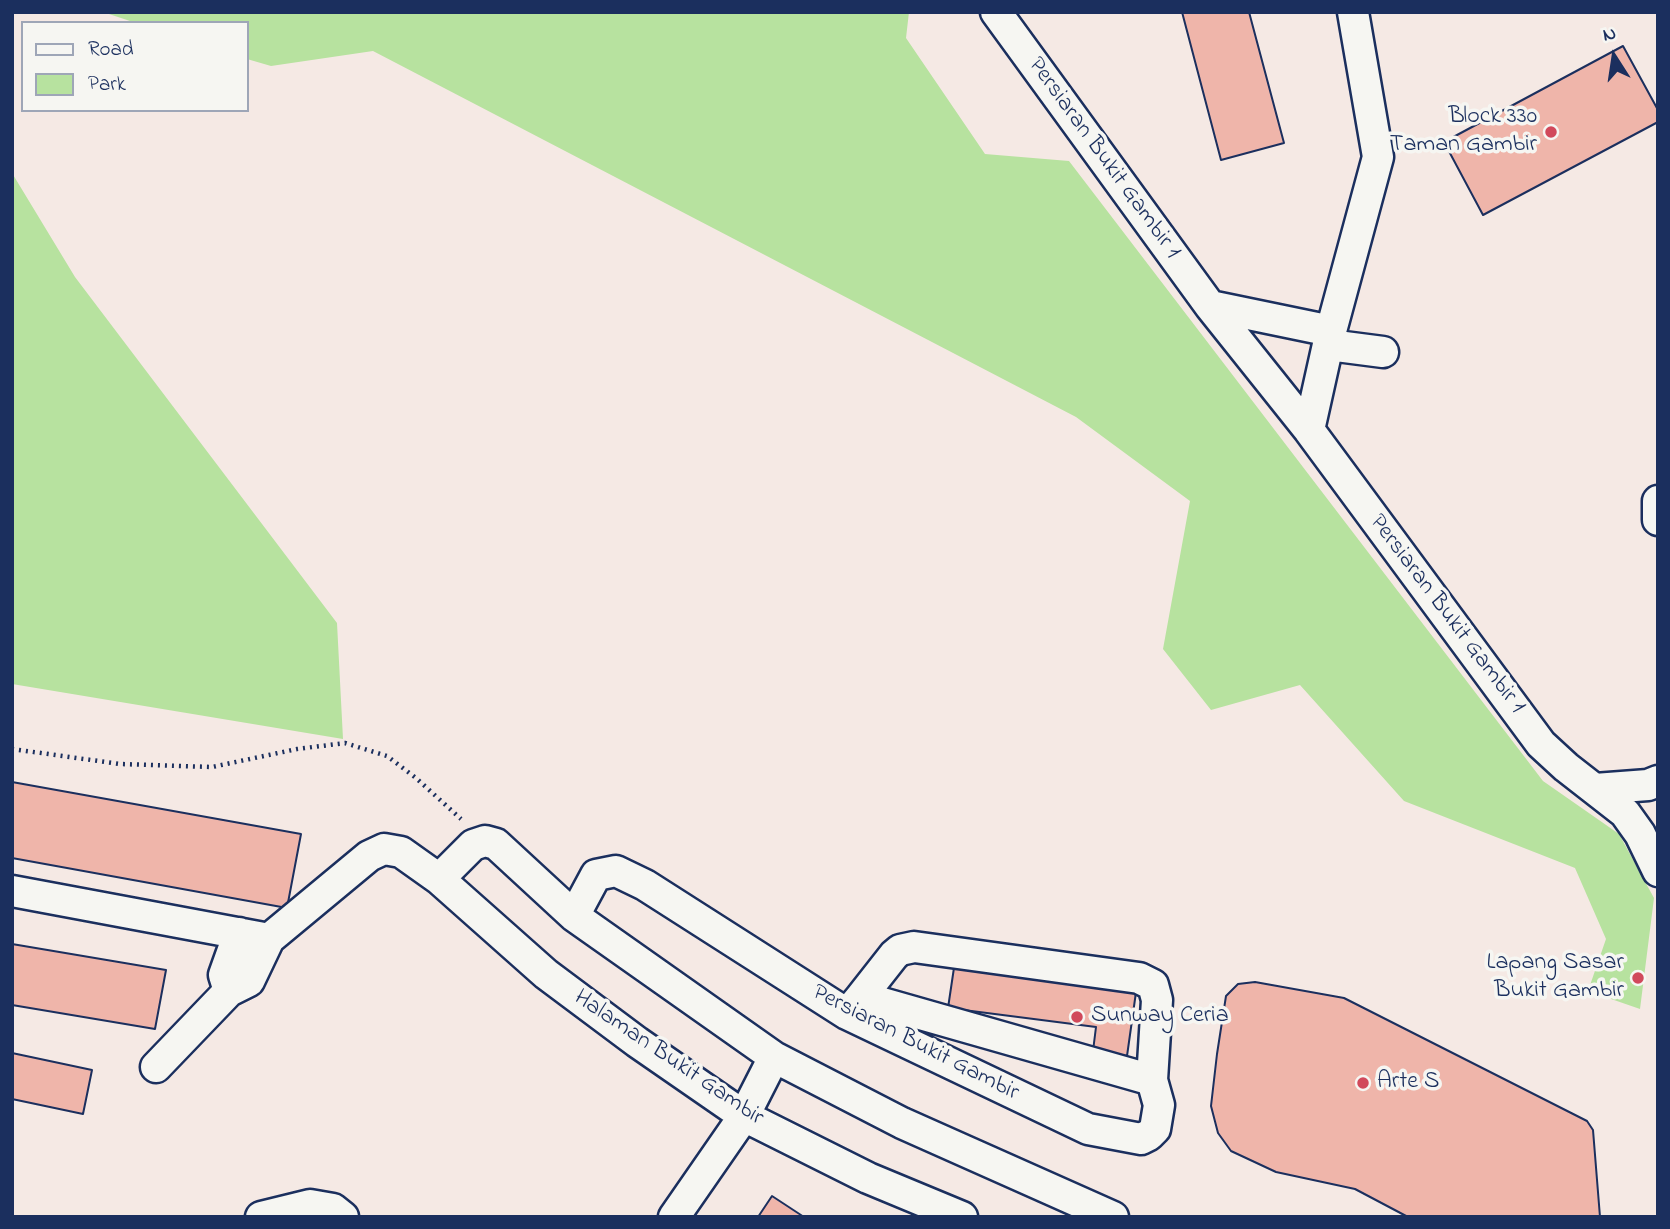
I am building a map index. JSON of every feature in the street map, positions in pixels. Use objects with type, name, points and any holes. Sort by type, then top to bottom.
[{"type":"street","name":"Persiaran Bukit Gambir 1","points":[[996,12],[1210,306],[1309,430],[1541,744],[1625,813],[1640,834],[1658,871]]},
{"type":"street","points":[[1309,430],[1330,338],[1378,157],[1353,12]]},
{"type":"street","points":[[1210,306],[1383,352]]},
{"type":"street","points":[[1658,501],[1658,520]]},
{"type":"street","points":[[1595,789],[1648,785],[1658,781]]},
{"type":"street","points":[[439,879],[472,845],[485,841],[496,844],[574,916],[774,1057],[902,1123],[1113,1217]]},
{"type":"street","name":"Halaman Bukit Gambir","points":[[269,939],[369,856],[384,849],[401,852],[439,879],[546,974],[637,1042],[744,1116],[868,1178],[962,1217]]},
{"type":"street","name":"Persiaran Bukit Gambir","points":[[574,916],[596,875],[616,871],[854,1006],[1088,1129],[1141,1139],[1155,1129],[1157,1000],[1153,985],[1139,978],[914,947],[900,950],[894,955],[854,1006]]},
{"type":"street","points":[[12,891],[269,939],[249,981],[229,991],[156,1068]]},
{"type":"street","points":[[229,991],[224,975],[239,933]]},
{"type":"street","points":[[854,1006],[1155,1093]]},
{"type":"street","points":[[674,1217],[744,1116],[774,1057]]},
{"type":"street","points":[[261,1217],[310,1205],[333,1209],[343,1217]]},
{"type":"path","points":[[12,749],[120,764],[212,767],[297,749],[345,743],[387,756],[416,778],[485,841]]},
{"type":"green space","points":[[103,12],[909,12],[906,38],[985,154],[1069,161],[1543,781],[1619,834],[1654,898],[1640,1009],[1588,991],[1606,939],[1575,868],[1404,801],[1300,685],[1211,710],[1163,649],[1190,501],[1076,417],[373,51],[271,66],[248,59],[248,21],[130,21]]},
{"type":"green space","points":[[12,173],[75,277],[337,623],[343,739],[12,684]]},
{"type":"building","points":[[1182,12],[1249,12],[1284,143],[1221,160]]},
{"type":"building","name":"Block 330 Taman Gambir","points":[[1623,46],[1658,110],[1658,122],[1483,215],[1444,142]]},
{"type":"building","points":[[12,782],[301,834],[287,908],[12,858]]},
{"type":"building","points":[[12,944],[166,970],[155,1029],[12,1005]]},
{"type":"building","name":"Sunway Ceria","points":[[955,961],[1137,985],[1127,1056],[1093,1051],[1096,1027],[948,1008]]},
{"type":"building","name":"Arte S","points":[[1255,982],[1344,998],[1587,1121],[1593,1130],[1600,1217],[1408,1217],[1355,1189],[1276,1172],[1231,1151],[1218,1133],[1211,1106],[1217,1054],[1226,996],[1238,984]]},
{"type":"building","points":[[12,1053],[92,1070],[83,1114],[12,1099]]},
{"type":"building","points":[[772,1196],[804,1217],[758,1217]]},
{"type":"place","name":"Block 330 Taman Gambir","points":[[1551,132]]},
{"type":"place","name":"Lapang Sasar Bukit Gambir","points":[[1638,978]]},
{"type":"place","name":"Sunway Ceria","points":[[1077,1017]]},
{"type":"place","name":"Arte S","points":[[1363,1083]]}]
